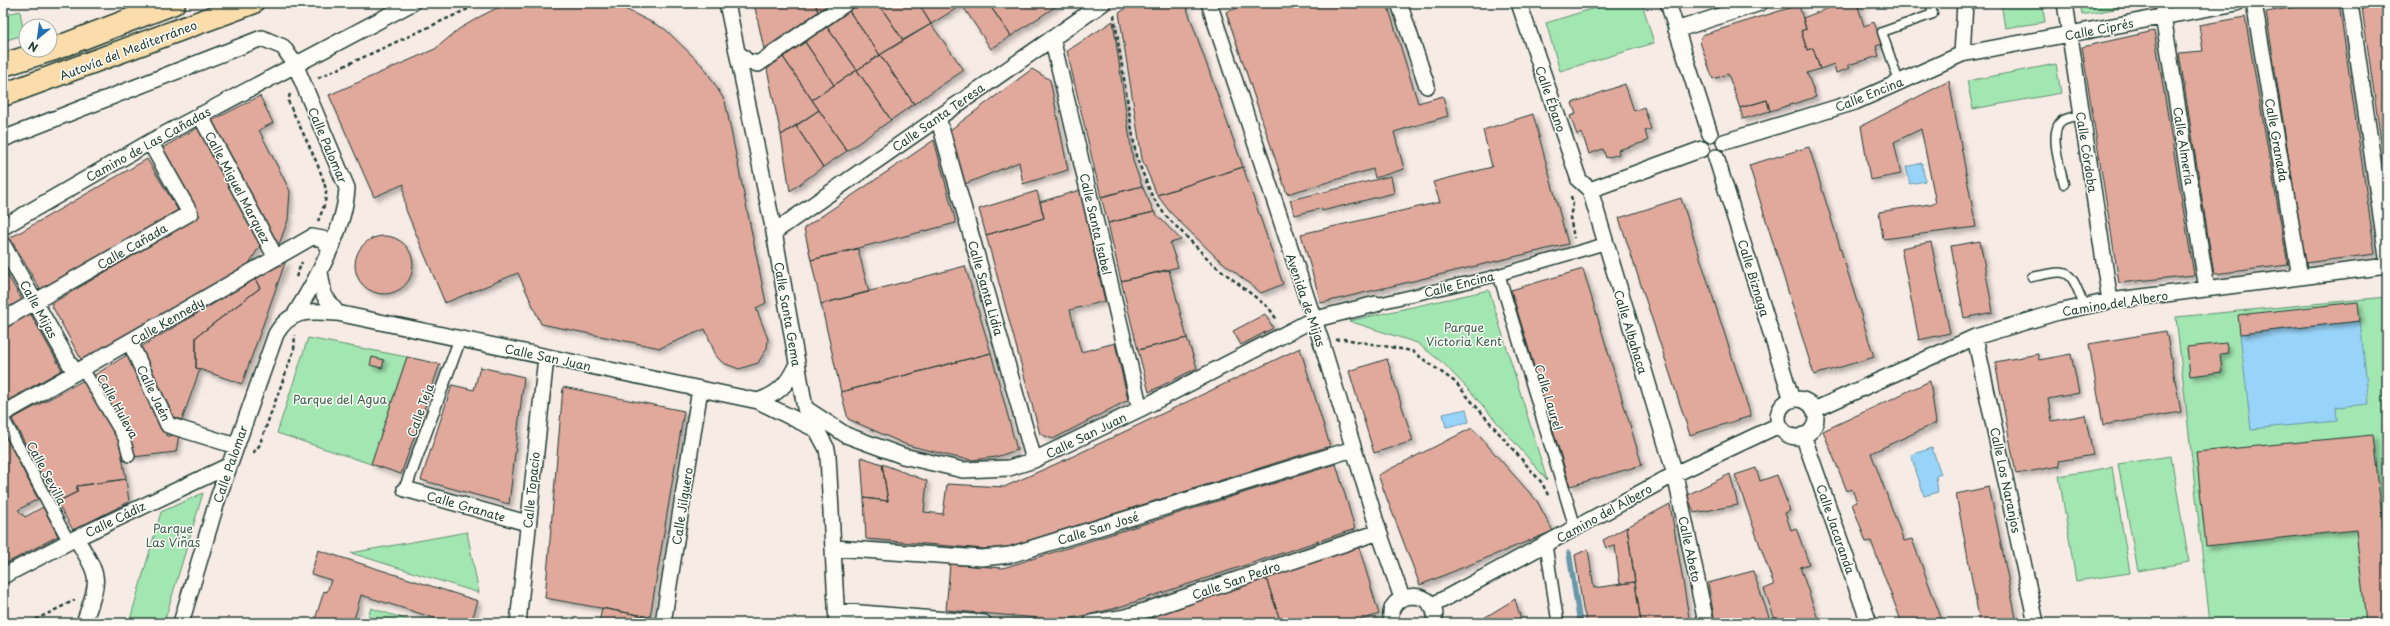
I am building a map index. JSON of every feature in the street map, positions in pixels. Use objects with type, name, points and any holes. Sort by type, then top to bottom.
[{"type":"highway","points":[[3,65],[54,49],[174,3]]},
{"type":"highway","name":"Autovía del Mediterráneo","points":[[3,95],[252,3]]},
{"type":"street","name":"Camino de Las Cañadas","points":[[3,227],[150,142],[412,3]]},
{"type":"street","name":"Calle Santa Gema","points":[[727,3],[774,232],[796,366],[805,408],[827,449],[837,617]]},
{"type":"street","points":[[738,53],[747,61],[758,64],[846,3]]},
{"type":"street","name":"Avenida de Mijas","points":[[1209,3],[1379,532],[1402,598]]},
{"type":"street","points":[[1399,3],[1427,86]]},
{"type":"street","name":"Calle Ébano","points":[[1519,3],[1579,180],[1590,190]]},
{"type":"street","points":[[1668,3],[1710,134]]},
{"type":"street","points":[[1676,30],[1760,3]]},
{"type":"street","points":[[1962,54],[1965,3]]},
{"type":"street","name":"Calle Córdoba","points":[[2065,3],[2110,301]]},
{"type":"street","name":"Calle Ciprés","points":[[1962,54],[2069,35],[2162,10],[2237,3]]},
{"type":"street","name":"Calle Granada","points":[[2254,3],[2300,277]]},
{"type":"street","points":[[2350,3],[2387,257]]},
{"type":"street","name":"Calle Santa Teresa","points":[[774,232],[1099,4]]},
{"type":"street","name":"Calle Almería","points":[[2162,10],[2207,289]]},
{"type":"street","name":"Calle Palomar","points":[[3,139],[262,38],[283,47],[295,64],[347,188],[342,215],[320,272],[295,314],[281,325],[276,334],[228,466],[182,623]]},
{"type":"street","name":"Calle Santa Isabel","points":[[1052,38],[1140,409]]},
{"type":"street","name":"Calle Encina","points":[[1724,142],[1855,102],[1962,54]]},
{"type":"street","name":"Calle Miguel Marquez","points":[[200,115],[276,258]]},
{"type":"street","name":"Calle Santa Lidia","points":[[938,117],[1034,460]]},
{"type":"street","points":[[1710,134],[1717,135],[1724,142],[1722,152],[1716,157],[1709,156],[1702,149],[1704,139],[1710,134]]},
{"type":"street","name":"Calle Cañada","points":[[3,320],[190,213],[150,142]]},
{"type":"street","points":[[1590,190],[1702,149]]},
{"type":"street","name":"Calle Biznaga","points":[[1716,157],[1792,400]]},
{"type":"street","name":"Calle Albahaca","points":[[1590,190],[1604,244],[1675,474]]},
{"type":"street","name":"Calle Kennedy","points":[[3,414],[312,237],[323,239],[329,248]]},
{"type":"street","name":"Calle Encina","points":[[1312,320],[1498,275],[1604,244]]},
{"type":"street","name":"Calle Mijas","points":[[3,245],[79,371]]},
{"type":"street","name":"Camino del Albero","points":[[1814,410],[1975,337],[2084,305],[2387,266]]},
{"type":"street","points":[[320,272],[324,295],[337,313]]},
{"type":"street","name":"Calle Laurel","points":[[1498,275],[1575,527]]},
{"type":"street","points":[[295,314],[314,312],[337,313]]},
{"type":"street","name":"Calle San Juan","points":[[337,313],[758,401],[815,429]]},
{"type":"street","name":"Calle San Juan","points":[[805,408],[846,435],[903,456],[963,470],[1009,468],[1034,460],[1140,409],[1312,320]]},
{"type":"street","name":"Calle Los Naranjos","points":[[1975,337],[2036,623]]},
{"type":"street","name":"Calle Teja","points":[[405,489],[460,339]]},
{"type":"street","name":"Calle Jaén","points":[[130,342],[168,425],[236,446]]},
{"type":"street","name":"Calle Topacio","points":[[518,623],[527,524],[546,357]]},
{"type":"street","points":[[758,401],[780,391],[789,382],[796,366]]},
{"type":"street","name":"Calle Huleva","points":[[79,371],[124,438],[129,456]]},
{"type":"street","name":"Calle Jilguero","points":[[663,623],[700,389]]},
{"type":"street","points":[[1792,400],[1802,400],[1814,410],[1814,425],[1803,435],[1793,436],[1787,434],[1779,425],[1778,418],[1781,407],[1792,400]]},
{"type":"street","name":"Calle Sevilla","points":[[3,418],[72,540]]},
{"type":"street","name":"Camino del Albero","points":[[1431,606],[1675,474],[1779,425]]},
{"type":"street","points":[[827,449],[833,439],[846,435]]},
{"type":"street","name":"Calle Jacaranda","points":[[1803,435],[1869,623]]},
{"type":"street","name":"Calle San José","points":[[834,548],[982,558],[1010,555],[1353,449]]},
{"type":"street","name":"Calle Cádiz","points":[[3,576],[72,540],[228,466]]},
{"type":"street","name":"Calle Abeto","points":[[1675,474],[1706,623]]},
{"type":"street","name":"Calle Granate","points":[[405,489],[527,524]]},
{"type":"street","name":"Calle San Pedro","points":[[1091,623],[1126,620],[1379,532]]},
{"type":"street","points":[[72,540],[96,572],[95,589],[84,623]]},
{"type":"street","points":[[1546,545],[1558,623]]},
{"type":"street","points":[[1391,623],[1394,606],[1402,598],[1411,595],[1424,598],[1431,606],[1434,614],[1434,623]]},
{"type":"street","points":[[837,617],[984,623]]},
{"type":"lane","points":[[1899,82],[1882,32],[1933,14],[1930,3]]},
{"type":"lane","points":[[2064,184],[2054,137],[2056,128],[2062,120],[2081,115]]},
{"type":"lane","points":[[2032,277],[2061,271],[2069,273],[2074,280],[2084,305]]},
{"type":"path","points":[[1569,189],[1573,203],[1570,217],[1575,246]]},
{"type":"path","points":[[29,623],[95,589]]},
{"type":"green space","points":[[1611,3],[1642,3],[1654,43],[1560,71],[1546,23]]},
{"type":"green space","points":[[2001,3],[2042,3],[2045,22],[2005,28]]},
{"type":"green space","points":[[2080,3],[2148,3],[2082,15]]},
{"type":"green space","points":[[20,11],[21,18],[18,18],[18,37],[3,41],[3,15]]},
{"type":"green space","points":[[2056,64],[2061,93],[1973,109],[1967,81]]},
{"type":"green space","name":"Parque Victoria Kent","points":[[1489,290],[1547,480],[1470,391],[1443,363],[1417,343],[1349,321]]},
{"type":"green space","points":[[2387,297],[2387,623],[2210,623],[2176,317]]},
{"type":"green space","name":"Parque del Agua","points":[[308,338],[407,357],[371,464],[277,433]]},
{"type":"green space","points":[[2171,456],[2189,562],[2138,571],[2118,464]]},
{"type":"green space","points":[[2112,467],[2130,573],[2076,581],[2059,476]]},
{"type":"green space","name":"Parque Las Viñas","points":[[203,493],[164,623],[129,623],[161,512]]},
{"type":"green space","points":[[467,532],[479,593],[351,553]]},
{"type":"green space","points":[[371,608],[418,623],[366,623]]},
{"type":"green space","points":[[1152,617],[1154,623],[1133,623]]},
{"type":"water","points":[[1922,163],[1925,181],[1910,184],[1906,167]]},
{"type":"water","points":[[2360,321],[2369,404],[2336,407],[2337,421],[2251,429],[2240,334]]},
{"type":"water","points":[[1466,409],[1469,422],[1446,427],[1443,414]]},
{"type":"water","points":[[1932,448],[1941,474],[1936,476],[1938,492],[1924,496],[1911,455]]},
{"type":"building","points":[[515,3],[622,3],[625,9],[665,29],[704,67],[725,101],[766,303],[756,308],[768,339],[767,348],[758,363],[739,369],[723,363],[716,356],[705,329],[660,348],[541,324],[518,273],[445,303],[406,210],[404,184],[374,197],[329,95],[435,49],[459,29],[481,16],[503,5]]},
{"type":"building","points":[[754,3],[815,3],[818,12],[764,49]]},
{"type":"building","points":[[815,3],[831,3],[818,12]]},
{"type":"building","points":[[860,3],[878,3],[903,40],[880,55],[849,11]]},
{"type":"building","points":[[878,3],[918,3],[931,24],[903,40]]},
{"type":"building","points":[[918,3],[960,3],[962,5],[931,24]]},
{"type":"building","points":[[964,3],[988,3],[1011,36],[991,49],[962,5]]},
{"type":"building","points":[[988,3],[1061,3],[1011,36]]},
{"type":"building","points":[[1134,3],[1185,3],[1243,167],[1157,195],[1142,159],[1119,13]]},
{"type":"building","points":[[1252,3],[1387,3],[1418,103],[1443,96],[1448,116],[1394,132],[1404,169],[1375,178],[1373,169],[1287,194],[1226,12]]},
{"type":"building","points":[[1841,3],[1857,3],[1864,26],[1874,22],[1882,44],[1876,46],[1879,56],[1848,65],[1850,68],[1836,73],[1834,64],[1820,69],[1813,48],[1807,50],[1801,31],[1806,29],[1803,18]]},
{"type":"building","points":[[1857,3],[1870,3],[1858,7]]},
{"type":"building","points":[[2320,3],[2339,3],[2375,254],[2305,263],[2266,12]]},
{"type":"building","points":[[2362,3],[2387,3],[2387,184],[2363,15]]},
{"type":"building","points":[[1799,5],[1806,29],[1801,31],[1807,50],[1813,48],[1820,69],[1807,73],[1816,97],[1770,111],[1767,100],[1740,108],[1728,74],[1713,79],[1700,42],[1702,35]]},
{"type":"building","points":[[849,11],[880,55],[857,70],[827,27]]},
{"type":"building","points":[[2245,17],[2288,265],[2214,274],[2179,53],[2203,51],[2199,25]]},
{"type":"building","points":[[1113,21],[1133,161],[1142,186],[1101,197],[1067,51]]},
{"type":"building","points":[[931,24],[964,70],[914,104],[880,55]]},
{"type":"building","points":[[827,27],[857,70],[834,85],[805,42]]},
{"type":"building","points":[[2154,31],[2194,275],[2119,283],[2082,47]]},
{"type":"building","points":[[805,42],[834,85],[812,100],[783,57]]},
{"type":"building","points":[[880,55],[914,104],[891,120],[857,70]]},
{"type":"building","points":[[783,57],[819,110],[781,135],[767,69]]},
{"type":"building","points":[[1032,69],[1050,80],[1068,170],[1023,184],[1019,162],[965,184],[950,130]]},
{"type":"building","points":[[857,70],[891,120],[847,151],[812,100]]},
{"type":"building","points":[[1949,81],[1976,227],[1883,239],[1879,212],[1936,203],[1921,129],[1894,142],[1901,174],[1870,180],[1861,126]]},
{"type":"building","points":[[1625,84],[1634,111],[1644,107],[1651,129],[1645,131],[1648,141],[1618,150],[1619,154],[1606,158],[1603,149],[1589,154],[1582,133],[1577,135],[1570,116],[1576,114],[1572,103]]},
{"type":"building","points":[[260,96],[273,123],[259,130],[290,191],[288,220],[278,247],[211,121]]},
{"type":"building","points":[[1767,100],[1770,111],[1743,119],[1740,108]]},
{"type":"building","points":[[819,110],[847,151],[823,167],[796,126]]},
{"type":"building","points":[[1533,114],[1568,244],[1321,303],[1301,234],[1440,202],[1433,182],[1492,167],[1483,130]]},
{"type":"building","points":[[796,126],[823,167],[790,191],[781,135]]},
{"type":"building","points":[[199,127],[261,244],[247,267],[82,361],[51,304],[200,216],[162,148]]},
{"type":"building","points":[[934,140],[956,223],[811,260],[804,228]]},
{"type":"building","points":[[1809,147],[1874,357],[1814,375],[1749,165]]},
{"type":"building","points":[[147,159],[178,210],[41,291],[10,238]]},
{"type":"building","points":[[1243,167],[1283,284],[1261,293],[1216,257],[1170,212],[1157,195]]},
{"type":"building","points":[[1391,176],[1394,193],[1322,211],[1322,208],[1295,215],[1290,200]]},
{"type":"building","points":[[1142,186],[1154,212],[1108,223],[1101,197]]},
{"type":"building","points":[[1080,190],[1105,301],[1070,310],[1081,352],[1115,343],[1128,400],[1053,439],[1040,434],[986,235],[1044,218],[1040,202]]},
{"type":"building","points":[[1037,191],[1044,218],[986,235],[979,209]]},
{"type":"building","points":[[1681,198],[1751,416],[1690,435],[1619,218]]},
{"type":"building","points":[[1154,212],[1181,240],[1170,243],[1178,267],[1121,281],[1108,223]]},
{"type":"building","points":[[384,236],[400,241],[408,249],[413,265],[408,281],[400,289],[384,294],[368,289],[360,281],[355,265],[360,249],[368,241]]},
{"type":"building","points":[[1980,241],[1993,312],[1964,318],[1951,246]]},
{"type":"building","points":[[1931,242],[1950,333],[1919,340],[1901,248]]},
{"type":"building","points":[[858,249],[869,292],[821,304],[811,260]]},
{"type":"building","points":[[286,260],[242,384],[196,368],[196,337],[260,288],[255,279]]},
{"type":"building","points":[[965,266],[991,353],[841,392],[821,304]]},
{"type":"building","points":[[3,267],[22,300],[3,311]]},
{"type":"building","points":[[1583,269],[1642,465],[1570,486],[1511,290]]},
{"type":"building","points":[[1169,270],[1187,338],[1138,350],[1121,281]]},
{"type":"building","points":[[255,279],[260,288],[196,337],[196,368],[200,369],[182,420],[170,416],[139,348]]},
{"type":"building","points":[[2358,302],[2360,321],[2240,334],[2238,315]]},
{"type":"building","points":[[30,313],[62,370],[3,403],[3,329]]},
{"type":"building","points":[[1265,314],[1273,328],[1241,345],[1233,331]]},
{"type":"building","points":[[2166,331],[2181,412],[2103,425],[2089,344]]},
{"type":"building","points":[[1187,338],[1197,368],[1149,392],[1138,350]]},
{"type":"building","points":[[2226,343],[2228,353],[2220,354],[2222,372],[2190,376],[2187,347]]},
{"type":"building","points":[[1300,348],[1330,446],[1008,547],[985,549],[866,539],[864,498],[888,501],[882,464],[927,481],[924,512],[943,514],[947,484],[1004,487],[1067,459]]},
{"type":"building","points":[[130,353],[167,436],[179,435],[176,452],[133,457],[93,376]]},
{"type":"building","points":[[991,353],[1017,450],[996,457],[973,460],[955,457],[907,445],[848,419],[841,392]]},
{"type":"building","points":[[2038,354],[2039,360],[2071,354],[2079,393],[2048,399],[2052,421],[2085,415],[2093,455],[2059,461],[2060,466],[2016,474],[1995,362]]},
{"type":"building","points":[[372,357],[384,360],[382,368],[370,365]]},
{"type":"building","points":[[407,357],[440,364],[401,474],[371,464]]},
{"type":"building","points":[[1387,359],[1413,441],[1374,453],[1349,371]]},
{"type":"building","points":[[480,367],[524,377],[509,504],[421,480],[452,385],[474,390]]},
{"type":"building","points":[[84,380],[119,440],[126,479],[77,486],[77,492],[57,502],[12,419]]},
{"type":"building","points":[[1930,381],[1936,423],[1871,453],[1904,541],[1912,539],[1943,623],[1902,623],[1871,541],[1866,542],[1852,504],[1857,502],[1852,489],[1847,491],[1823,431]]},
{"type":"building","points":[[563,387],[684,411],[650,617],[545,598]]},
{"type":"building","points":[[1472,428],[1537,501],[1553,531],[1420,585],[1378,475]]},
{"type":"building","points":[[3,431],[38,499],[18,510],[25,517],[43,507],[58,536],[3,565]]},
{"type":"building","points":[[2373,435],[2387,563],[2387,623],[2366,623],[2356,530],[2206,546],[2196,452]]},
{"type":"building","points":[[861,457],[882,464],[888,501],[864,498]]},
{"type":"building","points":[[1336,464],[1355,529],[1113,609],[1082,616],[1061,620],[946,610],[950,564],[1003,568]]},
{"type":"building","points":[[1756,468],[1760,481],[1777,475],[1790,511],[1785,513],[1791,530],[1796,528],[1809,564],[1800,567],[1819,622],[1776,623],[1764,589],[1774,585],[1735,475]]},
{"type":"building","points":[[1730,474],[1738,505],[1694,513],[1687,495]]},
{"type":"building","points":[[126,479],[129,502],[73,530],[57,502],[77,492],[77,486]]},
{"type":"building","points":[[1989,487],[2017,623],[1980,623],[1956,494]]},
{"type":"building","points":[[1670,504],[1690,623],[1641,623],[1627,527]]},
{"type":"building","points":[[1627,527],[1635,582],[1620,584],[1615,546],[1606,548],[1603,540]]},
{"type":"building","points":[[1359,547],[1379,614],[1352,623],[1281,623],[1266,578]]},
{"type":"building","points":[[1588,549],[1594,588],[1635,582],[1641,623],[1587,623],[1583,609],[1575,555]]},
{"type":"building","points":[[318,550],[478,601],[471,623],[450,623],[361,595],[353,623],[314,623],[324,591],[327,592],[331,580],[311,574]]},
{"type":"building","points":[[1753,571],[1771,623],[1715,623],[1708,583]]},
{"type":"building","points":[[1266,578],[1281,623],[1154,623],[1152,617]]},
{"type":"building","points":[[1515,599],[1522,623],[1475,623],[1479,621]]},
{"type":"building","points":[[602,608],[650,617],[649,623],[599,623]]},
{"type":"waterway","points":[[1569,553],[1580,623]]}]
